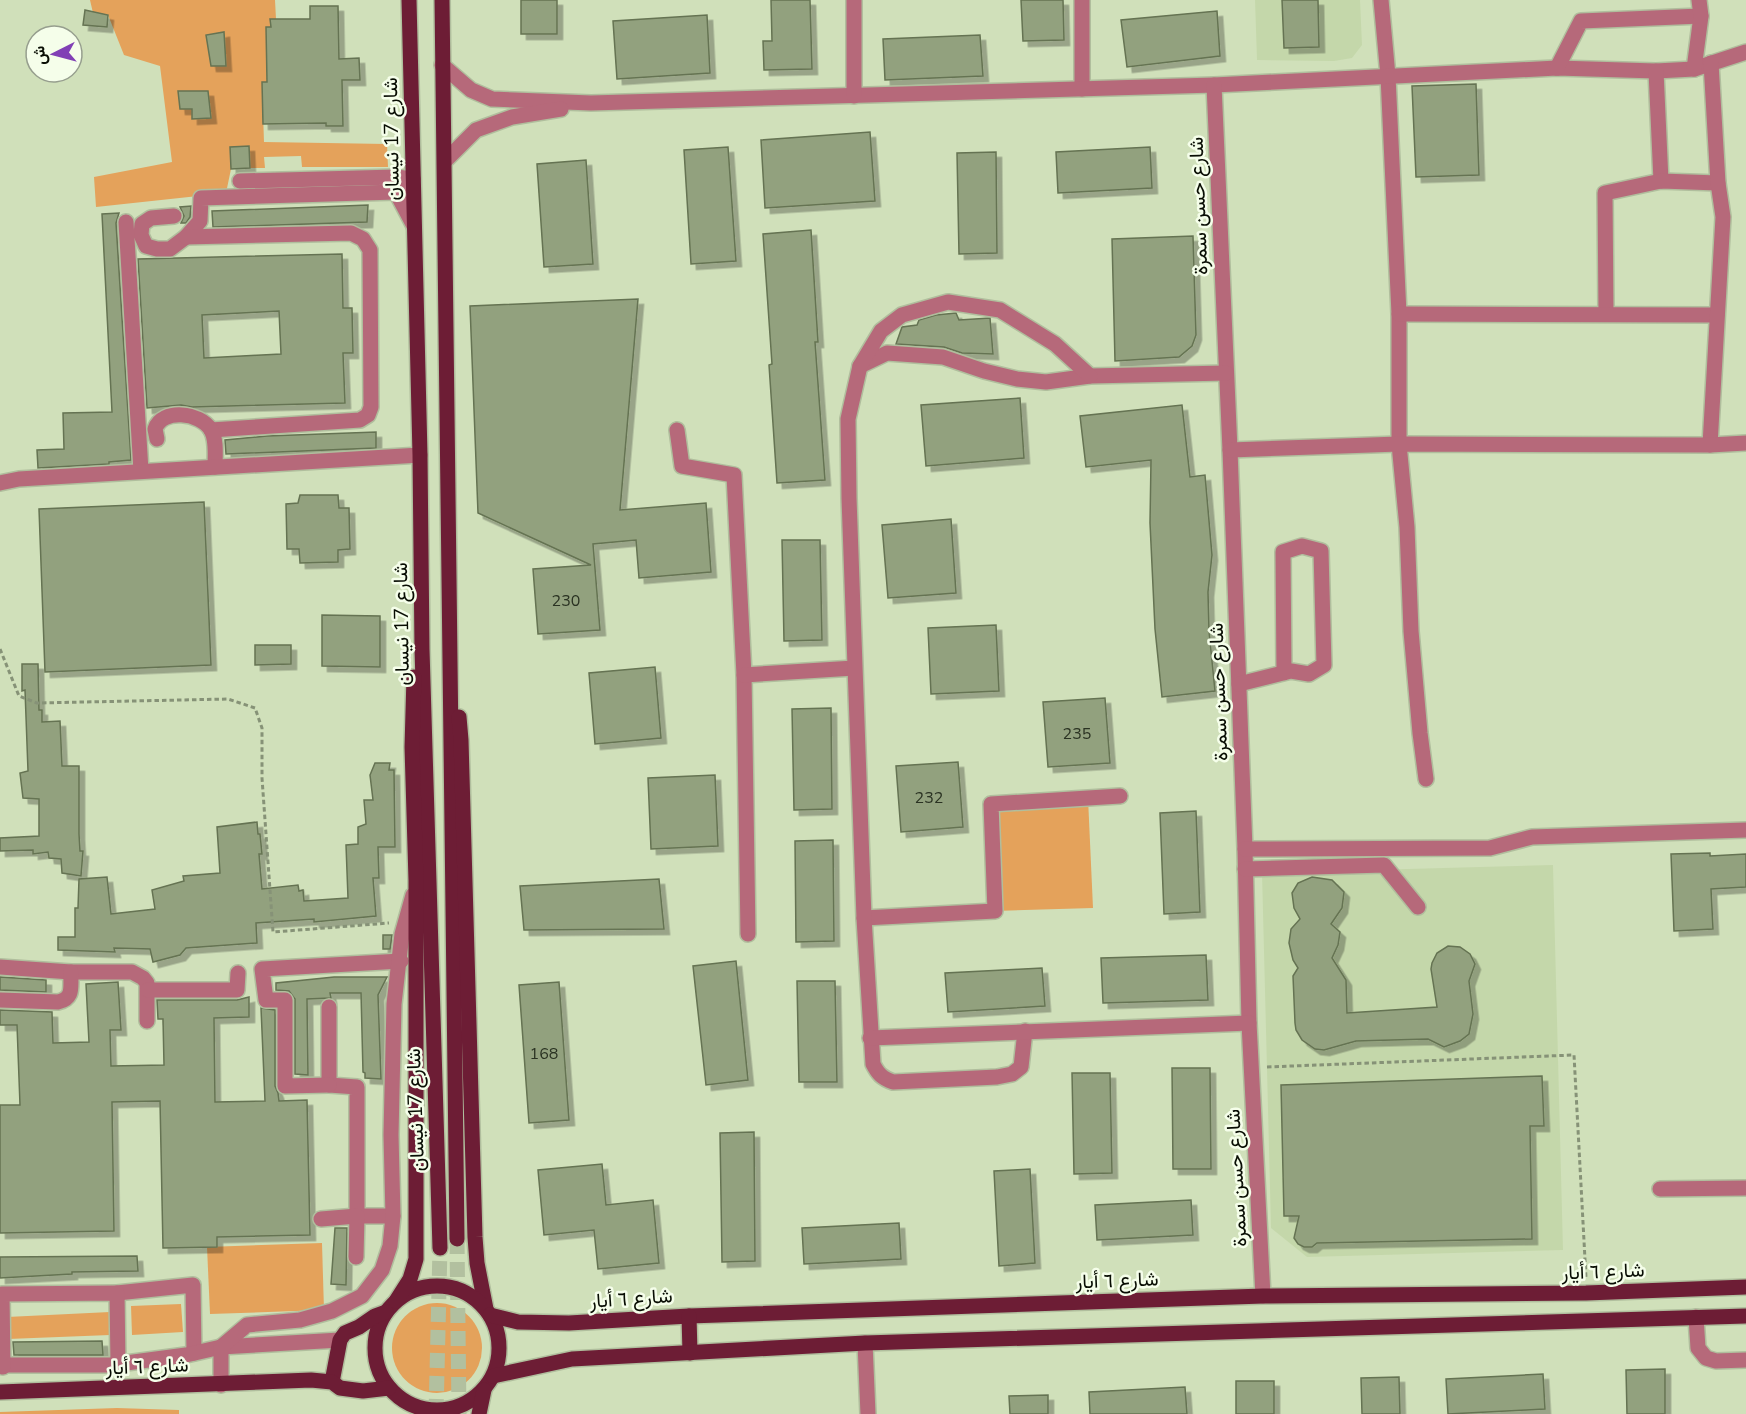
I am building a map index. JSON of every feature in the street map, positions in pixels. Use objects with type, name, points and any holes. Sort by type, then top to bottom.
[{"type":"main road","name":"شارع 17 نيسان","points":[[409,0],[420,455],[422,649],[440,1248]]},
{"type":"main road","name":"شارع 17 نيسان","points":[[442,0],[457,1239]]},
{"type":"main road","points":[[399,1414],[392,1391],[377,1365],[375,1347],[378,1329],[386,1312],[410,1279],[416,1259],[416,880],[412,747],[413,678],[422,649]]},
{"type":"main road","points":[[392,1391],[408,1404],[423,1410],[440,1411],[456,1408],[471,1401],[484,1390],[493,1376],[499,1356],[498,1335],[488,1312],[477,1263],[475,1237],[461,740],[449,649]]},
{"type":"main road","points":[[396,1301],[422,1287],[436,1285],[464,1291],[476,1299],[488,1312]]},
{"type":"main road","name":"شارع ٦ أيار","points":[[488,1312],[518,1322],[543,1324],[689,1316],[1263,1296],[1586,1293],[1746,1287]]},
{"type":"main road","points":[[332,1382],[340,1340],[345,1333],[386,1312]]},
{"type":"main road","points":[[689,1316],[690,1353]]},
{"type":"main road","points":[[493,1376],[572,1359],[865,1343],[1746,1316]]},
{"type":"main road","name":"شارع ٦ أيار","points":[[0,1392],[311,1380],[332,1382],[340,1388],[392,1391]]},
{"type":"main road","points":[[479,1414],[484,1390]]},
{"type":"street","points":[[854,0],[854,96]]},
{"type":"street","points":[[1082,0],[1082,89]]},
{"type":"street","points":[[1381,0],[1388,76],[1399,314],[1399,444],[1407,528],[1412,643],[1426,779]]},
{"type":"street","points":[[1694,69],[1701,16],[1699,0]]},
{"type":"street","points":[[1557,68],[1581,21],[1701,16]]},
{"type":"street","points":[[442,65],[471,90],[492,99],[591,103],[1214,85],[1557,68],[1694,69],[1746,52]]},
{"type":"street","points":[[1710,445],[1723,217],[1718,183],[1711,63]]},
{"type":"street","points":[[1656,70],[1661,181]]},
{"type":"street","name":"شارع حسن سمرة","points":[[1214,85],[1239,684],[1249,1023],[1263,1296]]},
{"type":"street","points":[[445,161],[476,130],[512,117],[591,103]]},
{"type":"street","points":[[240,181],[396,177],[413,179]]},
{"type":"street","points":[[174,216],[151,218],[142,224],[141,234],[146,246],[170,249],[186,237],[200,221],[201,198],[396,192],[413,179]]},
{"type":"street","points":[[1606,313],[1605,193],[1661,181],[1718,183]]},
{"type":"street","points":[[396,192],[414,226]]},
{"type":"street","points":[[126,222],[141,471]]},
{"type":"street","points":[[186,237],[351,233],[363,239],[370,250],[371,407],[368,415],[360,420],[211,430]]},
{"type":"street","points":[[1025,1031],[1020,1067],[1012,1074],[997,1077],[892,1082],[883,1079],[873,1064],[864,918],[854,668],[848,419],[860,366],[881,331],[902,315],[948,302],[1000,310],[1055,344],[1090,376]]},
{"type":"street","points":[[1399,314],[1717,315]]},
{"type":"street","points":[[860,366],[887,353],[943,357],[984,371],[1046,382],[1090,376],[1226,373]]},
{"type":"street","points":[[157,439],[155,434],[157,424],[165,417],[186,415],[195,417],[211,430],[214,439],[215,467]]},
{"type":"street","points":[[677,430],[682,466],[734,475],[744,675],[748,934]]},
{"type":"street","points":[[1230,450],[1399,444],[1710,445],[1746,443]]},
{"type":"street","points":[[0,483],[19,478],[420,455]]},
{"type":"street","points":[[1239,684],[1284,673],[1291,671],[1309,674],[1324,666],[1321,551],[1302,546],[1283,552],[1284,673]]},
{"type":"street","points":[[744,675],[854,668]]},
{"type":"street","points":[[864,918],[995,911],[992,804],[1120,796]]},
{"type":"street","points":[[1245,849],[1490,848],[1533,837],[1746,830]]},
{"type":"street","points":[[1245,869],[1384,865],[1418,907]]},
{"type":"street","points":[[221,1385],[221,1347],[246,1325],[300,1320],[332,1311],[362,1296],[382,1270],[390,1246],[393,1216],[391,1134],[394,1004],[401,961],[402,934],[407,922],[416,880]]},
{"type":"street","points":[[356,1257],[357,1087],[285,1086],[285,1000],[266,1000],[262,969],[401,961]]},
{"type":"street","points":[[0,967],[71,972],[132,972],[143,978],[148,990],[147,1021]]},
{"type":"street","points":[[0,1000],[64,1001],[70,994],[71,972]]},
{"type":"street","points":[[148,990],[237,990],[238,973]]},
{"type":"street","points":[[329,1007],[329,1085]]},
{"type":"street","points":[[870,1038],[1249,1023]]},
{"type":"street","points":[[1660,1189],[1746,1188]]},
{"type":"street","points":[[321,1219],[393,1216]]},
{"type":"street","points":[[194,1353],[193,1285],[117,1293],[2,1294],[1,1366],[118,1364],[194,1353],[221,1347],[340,1340]]},
{"type":"street","points":[[117,1293],[118,1364]]},
{"type":"street","points":[[1696,1317],[1698,1348],[1706,1358],[1746,1360]]},
{"type":"street","points":[[865,1343],[868,1414]]},
{"type":"path","points":[[0,649],[19,696],[37,703],[228,699],[255,708],[262,728],[262,778],[273,932],[407,922]]},
{"type":"path","points":[[1251,1068],[1574,1054],[1586,1293]]},
{"type":"shaded area","points":[[90,0],[275,0],[276,19],[271,19],[271,27],[266,28],[267,82],[262,83],[264,142],[387,144],[388,167],[302,167],[301,156],[264,157],[265,168],[250,168],[249,146],[230,147],[231,169],[226,193],[96,207],[94,177],[172,162],[160,66],[124,55],[108,15],[93,13]]},
{"type":"shaded area","points":[[1255,0],[1360,0],[1362,45],[1352,58],[1334,61],[1257,60]]},
{"type":"shaded area","points":[[1088,798],[1093,908],[995,911],[991,804]]},
{"type":"shaded area","points":[[1553,865],[1563,1250],[1307,1257],[1271,1228],[1262,873]]},
{"type":"shaded area","points":[[322,1243],[324,1310],[210,1314],[207,1247]]},
{"type":"shaded area","points":[[437,1303],[454,1307],[469,1316],[478,1331],[482,1348],[478,1365],[469,1380],[454,1389],[437,1393],[420,1389],[405,1380],[396,1365],[392,1348],[396,1331],[405,1316],[420,1307]]},
{"type":"shaded area","points":[[181,1304],[183,1332],[132,1335],[131,1306]]},
{"type":"shaded area","points":[[110,1312],[110,1335],[8,1339],[7,1317]]},
{"type":"shaded area","points":[[117,1408],[179,1410],[179,1414],[0,1414],[0,1412]]},
{"type":"building","points":[[521,0],[557,0],[557,34],[521,34]]},
{"type":"building","points":[[771,0],[810,0],[812,69],[764,70],[763,41],[772,41]]},
{"type":"building","points":[[1021,0],[1063,0],[1064,40],[1023,41]]},
{"type":"building","points":[[1282,0],[1318,0],[1319,47],[1284,48]]},
{"type":"building","points":[[310,6],[338,6],[339,59],[359,58],[360,80],[342,80],[343,126],[326,126],[326,123],[263,124],[262,82],[267,82],[266,27],[271,27],[270,19],[310,19]]},
{"type":"building","points":[[85,10],[108,15],[107,27],[83,24]]},
{"type":"building","points":[[1217,11],[1220,56],[1127,67],[1121,20]]},
{"type":"building","points":[[707,15],[710,73],[617,79],[613,21]]},
{"type":"building","points":[[224,32],[226,66],[211,66],[206,35]]},
{"type":"building","points":[[980,35],[983,76],[885,80],[883,39]]},
{"type":"building","points":[[1476,84],[1479,175],[1416,177],[1412,86]]},
{"type":"building","points":[[178,91],[208,91],[211,118],[192,119],[192,109],[180,109]]},
{"type":"building","points":[[870,132],[875,201],[765,208],[761,140]]},
{"type":"building","points":[[249,146],[250,168],[231,169],[230,147]]},
{"type":"building","points":[[728,147],[736,261],[691,264],[684,150]]},
{"type":"building","points":[[1150,147],[1152,188],[1058,193],[1056,152]]},
{"type":"building","points":[[996,152],[997,253],[959,254],[957,153]]},
{"type":"building","points":[[586,160],[593,264],[544,267],[537,164]]},
{"type":"building","points":[[368,205],[367,222],[213,227],[212,211]]},
{"type":"building","points":[[191,206],[190,217],[186,223],[181,223],[184,216],[180,207]]},
{"type":"building","points":[[119,213],[116,223],[131,460],[109,462],[109,464],[38,468],[37,450],[64,449],[63,413],[112,412],[102,214]]},
{"type":"building","points":[[811,230],[818,342],[815,342],[825,480],[777,483],[763,234]]},
{"type":"building","points":[[1193,236],[1196,335],[1192,346],[1179,357],[1115,361],[1112,239]]},
{"type":"building","points":[[342,254],[343,308],[352,308],[353,353],[343,353],[345,403],[192,407],[181,405],[147,408],[138,259]],"holes":[[[279,311],[281,354],[204,358],[202,315]]]},
{"type":"building","points":[[638,299],[620,510],[706,503],[711,572],[639,578],[636,540],[593,544],[600,630],[538,634],[533,569],[591,565],[478,513],[470,306]]},
{"type":"building","points":[[956,313],[959,320],[990,318],[993,354],[962,353],[944,347],[896,344],[902,327],[917,325],[919,320],[936,315]]},
{"type":"building","points":[[1020,398],[1024,458],[926,466],[921,405]]},
{"type":"building","points":[[1182,405],[1190,477],[1205,475],[1212,555],[1208,592],[1215,691],[1162,697],[1155,629],[1150,523],[1151,460],[1086,467],[1080,416]]},
{"type":"building","points":[[376,432],[376,448],[226,454],[225,440]]},
{"type":"building","points":[[300,495],[338,495],[339,508],[349,508],[350,549],[338,550],[338,562],[300,563],[299,549],[287,549],[286,504],[298,503]]},
{"type":"building","points":[[204,502],[211,665],[45,672],[39,509]]},
{"type":"building","points":[[951,519],[956,593],[888,598],[882,525]]},
{"type":"building","points":[[782,540],[820,540],[822,640],[784,641]]},
{"type":"building","points":[[322,615],[380,616],[380,667],[322,666]]},
{"type":"building","points":[[996,625],[999,691],[931,694],[928,628]]},
{"type":"building","points":[[255,645],[291,645],[291,664],[255,665]]},
{"type":"building","points":[[22,664],[38,664],[39,710],[42,710],[42,722],[60,721],[62,766],[79,766],[79,834],[80,851],[83,851],[81,876],[62,873],[61,859],[49,858],[48,852],[33,854],[33,850],[0,851],[0,838],[39,836],[39,799],[23,798],[20,773],[28,771]]},
{"type":"building","points":[[655,667],[661,738],[595,744],[589,673]]},
{"type":"building","points":[[1105,698],[1110,763],[1048,767],[1043,702]]},
{"type":"building","points":[[831,708],[832,809],[794,810],[792,709]]},
{"type":"building","points":[[958,762],[963,827],[901,832],[896,766]]},
{"type":"building","points":[[375,763],[390,763],[389,770],[394,770],[395,847],[378,847],[379,878],[373,878],[376,916],[314,922],[314,919],[256,923],[257,943],[186,948],[180,955],[153,962],[150,949],[114,948],[115,952],[58,950],[58,937],[75,937],[75,908],[78,908],[79,879],[107,877],[111,914],[155,909],[152,890],[184,881],[183,876],[220,873],[217,827],[257,822],[262,854],[259,854],[262,889],[298,885],[299,891],[303,890],[304,901],[348,898],[346,845],[358,844],[358,827],[366,824],[364,800],[373,800],[370,775]]},
{"type":"building","points":[[715,775],[718,846],[651,849],[648,778]]},
{"type":"building","points":[[1196,811],[1200,912],[1164,914],[1160,813]]},
{"type":"building","points":[[833,840],[834,941],[796,942],[795,841]]},
{"type":"building","points":[[1710,853],[1710,856],[1746,854],[1746,887],[1711,889],[1713,929],[1674,931],[1671,854]]},
{"type":"building","points":[[1312,877],[1332,880],[1344,892],[1342,908],[1331,924],[1340,932],[1338,945],[1332,958],[1346,980],[1347,1013],[1437,1007],[1432,963],[1437,953],[1448,946],[1460,947],[1470,954],[1475,964],[1469,981],[1473,1014],[1469,1034],[1460,1041],[1444,1047],[1428,1039],[1356,1041],[1324,1050],[1315,1049],[1302,1040],[1295,1023],[1293,976],[1298,968],[1293,960],[1289,943],[1291,929],[1300,919],[1294,908],[1292,893],[1298,883]]},
{"type":"building","points":[[659,879],[664,929],[524,930],[520,886]]},
{"type":"building","points":[[383,935],[392,935],[390,949],[383,949]]},
{"type":"building","points":[[1206,955],[1208,1000],[1103,1003],[1101,958]]},
{"type":"building","points":[[736,961],[748,1080],[706,1085],[693,966]]},
{"type":"building","points":[[1042,968],[1045,1006],[948,1012],[945,973]]},
{"type":"building","points":[[0,977],[46,980],[46,992],[0,990]]},
{"type":"building","points":[[334,977],[387,977],[378,995],[381,1079],[365,1078],[363,1072],[361,993],[330,993],[331,998],[307,999],[308,1075],[295,1074],[295,999],[289,991],[276,990],[276,983]]},
{"type":"building","points":[[797,981],[835,981],[837,1082],[799,1082]]},
{"type":"building","points":[[118,982],[121,1030],[110,1030],[111,1066],[164,1065],[163,1019],[158,1019],[157,1000],[237,1000],[249,997],[249,1017],[214,1018],[215,1102],[265,1101],[261,1008],[275,1010],[275,1086],[279,1101],[307,1100],[310,1235],[217,1237],[217,1247],[163,1248],[160,1101],[112,1102],[114,1231],[0,1233],[0,1105],[20,1105],[17,1025],[0,1025],[0,1010],[52,1012],[53,1043],[89,1042],[86,984]]},
{"type":"building","points":[[559,982],[569,1120],[529,1123],[519,985]]},
{"type":"building","points":[[1172,1068],[1210,1068],[1211,1169],[1173,1169]]},
{"type":"building","points":[[1072,1073],[1110,1073],[1112,1173],[1074,1174]]},
{"type":"building","points":[[1542,1076],[1544,1126],[1530,1126],[1532,1239],[1317,1243],[1312,1247],[1298,1244],[1294,1238],[1299,1216],[1284,1216],[1281,1085]]},
{"type":"building","points":[[754,1132],[755,1261],[722,1262],[720,1133]]},
{"type":"building","points":[[602,1164],[606,1205],[653,1200],[659,1263],[598,1269],[594,1230],[544,1235],[538,1170]]},
{"type":"building","points":[[1030,1169],[1035,1263],[999,1266],[994,1171]]},
{"type":"building","points":[[1191,1200],[1193,1235],[1097,1240],[1095,1205]]},
{"type":"building","points":[[899,1223],[901,1259],[804,1264],[802,1228]]},
{"type":"building","points":[[335,1228],[347,1228],[346,1285],[331,1284]]},
{"type":"building","points":[[137,1256],[138,1271],[72,1272],[72,1274],[0,1278],[0,1257]]},
{"type":"building","points":[[102,1341],[103,1355],[14,1355],[13,1342]]},
{"type":"building","points":[[1665,1369],[1665,1414],[1627,1414],[1626,1370]]},
{"type":"building","points":[[1543,1374],[1545,1409],[1448,1414],[1446,1379]]},
{"type":"building","points":[[1399,1377],[1400,1414],[1362,1414],[1361,1378]]},
{"type":"building","points":[[1236,1381],[1274,1381],[1274,1414],[1236,1414]]},
{"type":"building","points":[[1185,1387],[1187,1414],[1090,1414],[1089,1392]]},
{"type":"building","points":[[1048,1395],[1048,1414],[1010,1414],[1009,1396]]},
{"type":"tunnel","points":[[457,1239],[459,1414]]},
{"type":"tunnel","points":[[436,1414],[440,1248]]}]
